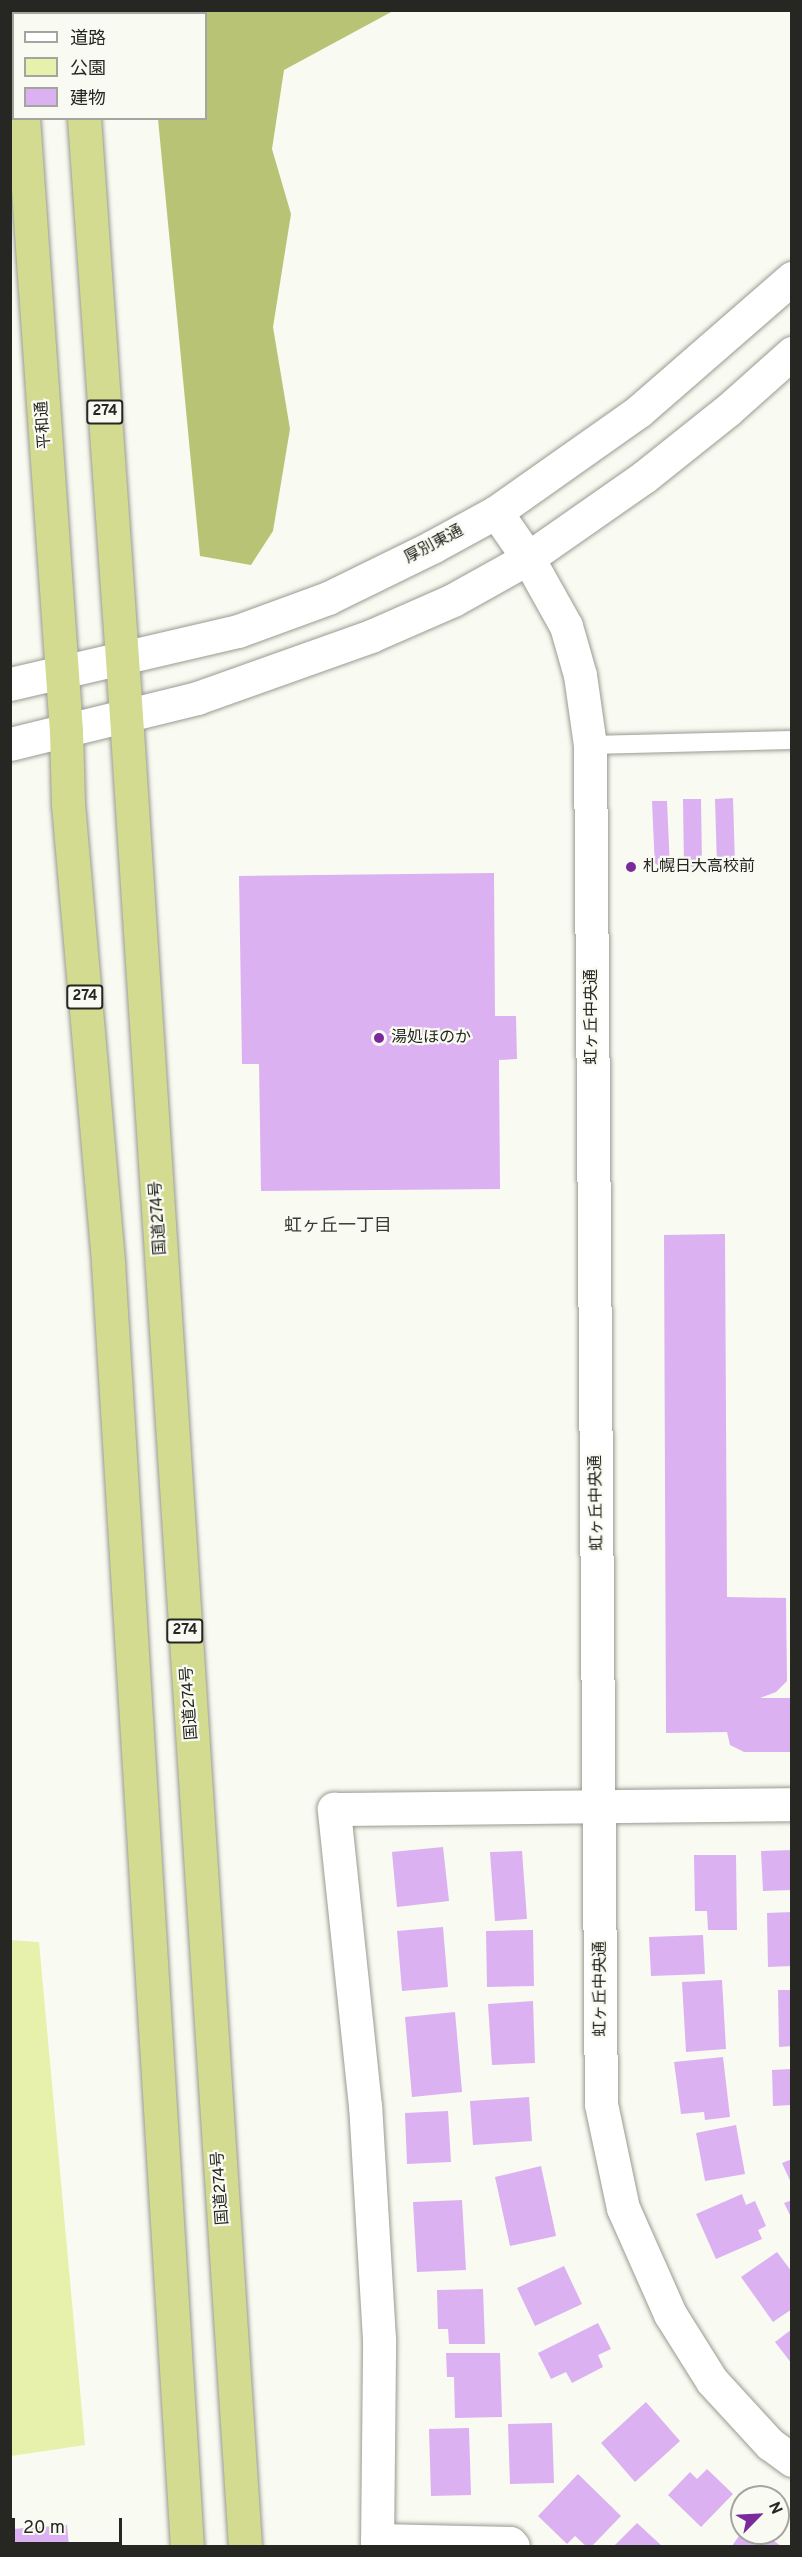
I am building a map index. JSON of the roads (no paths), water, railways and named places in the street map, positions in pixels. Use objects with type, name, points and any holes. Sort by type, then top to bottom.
[{"type":"highway","name":"平和通","points":[[23,120],[66,731]]},
{"type":"highway","name":"274","points":[[84,120],[126,716]]},
{"type":"highway","name":"国道274号","points":[[126,716],[245,2547]]},
{"type":"highway","name":"274","points":[[66,731],[68,804],[108,1263],[187,2547]]},
{"type":"street","name":"厚別東通","points":[[10,684],[61,675],[238,631],[286,615],[358,584],[496,512],[639,411],[792,278]]},
{"type":"street","points":[[10,744],[197,698],[371,636],[453,600],[528,558],[644,477],[728,410],[792,353]]},
{"type":"street","name":"虹ヶ丘中央通","points":[[496,512],[528,558],[566,626],[580,675],[590,745],[602,2104],[623,2208],[670,2314],[712,2381],[770,2444],[792,2460]]},
{"type":"street","points":[[513,2547],[510,2543],[377,2543],[379,2327],[365,2106],[334,1809],[792,1804]]},
{"type":"lane","points":[[590,745],[792,740]]},
{"type":"place","name":"札幌日大高校前","points":[[631,867]]},
{"type":"place","name":"湯処ほのか","points":[[379,1038]]},
{"type":"district","name":"虹ヶ丘一丁目","points":[[338,1227]]}]
